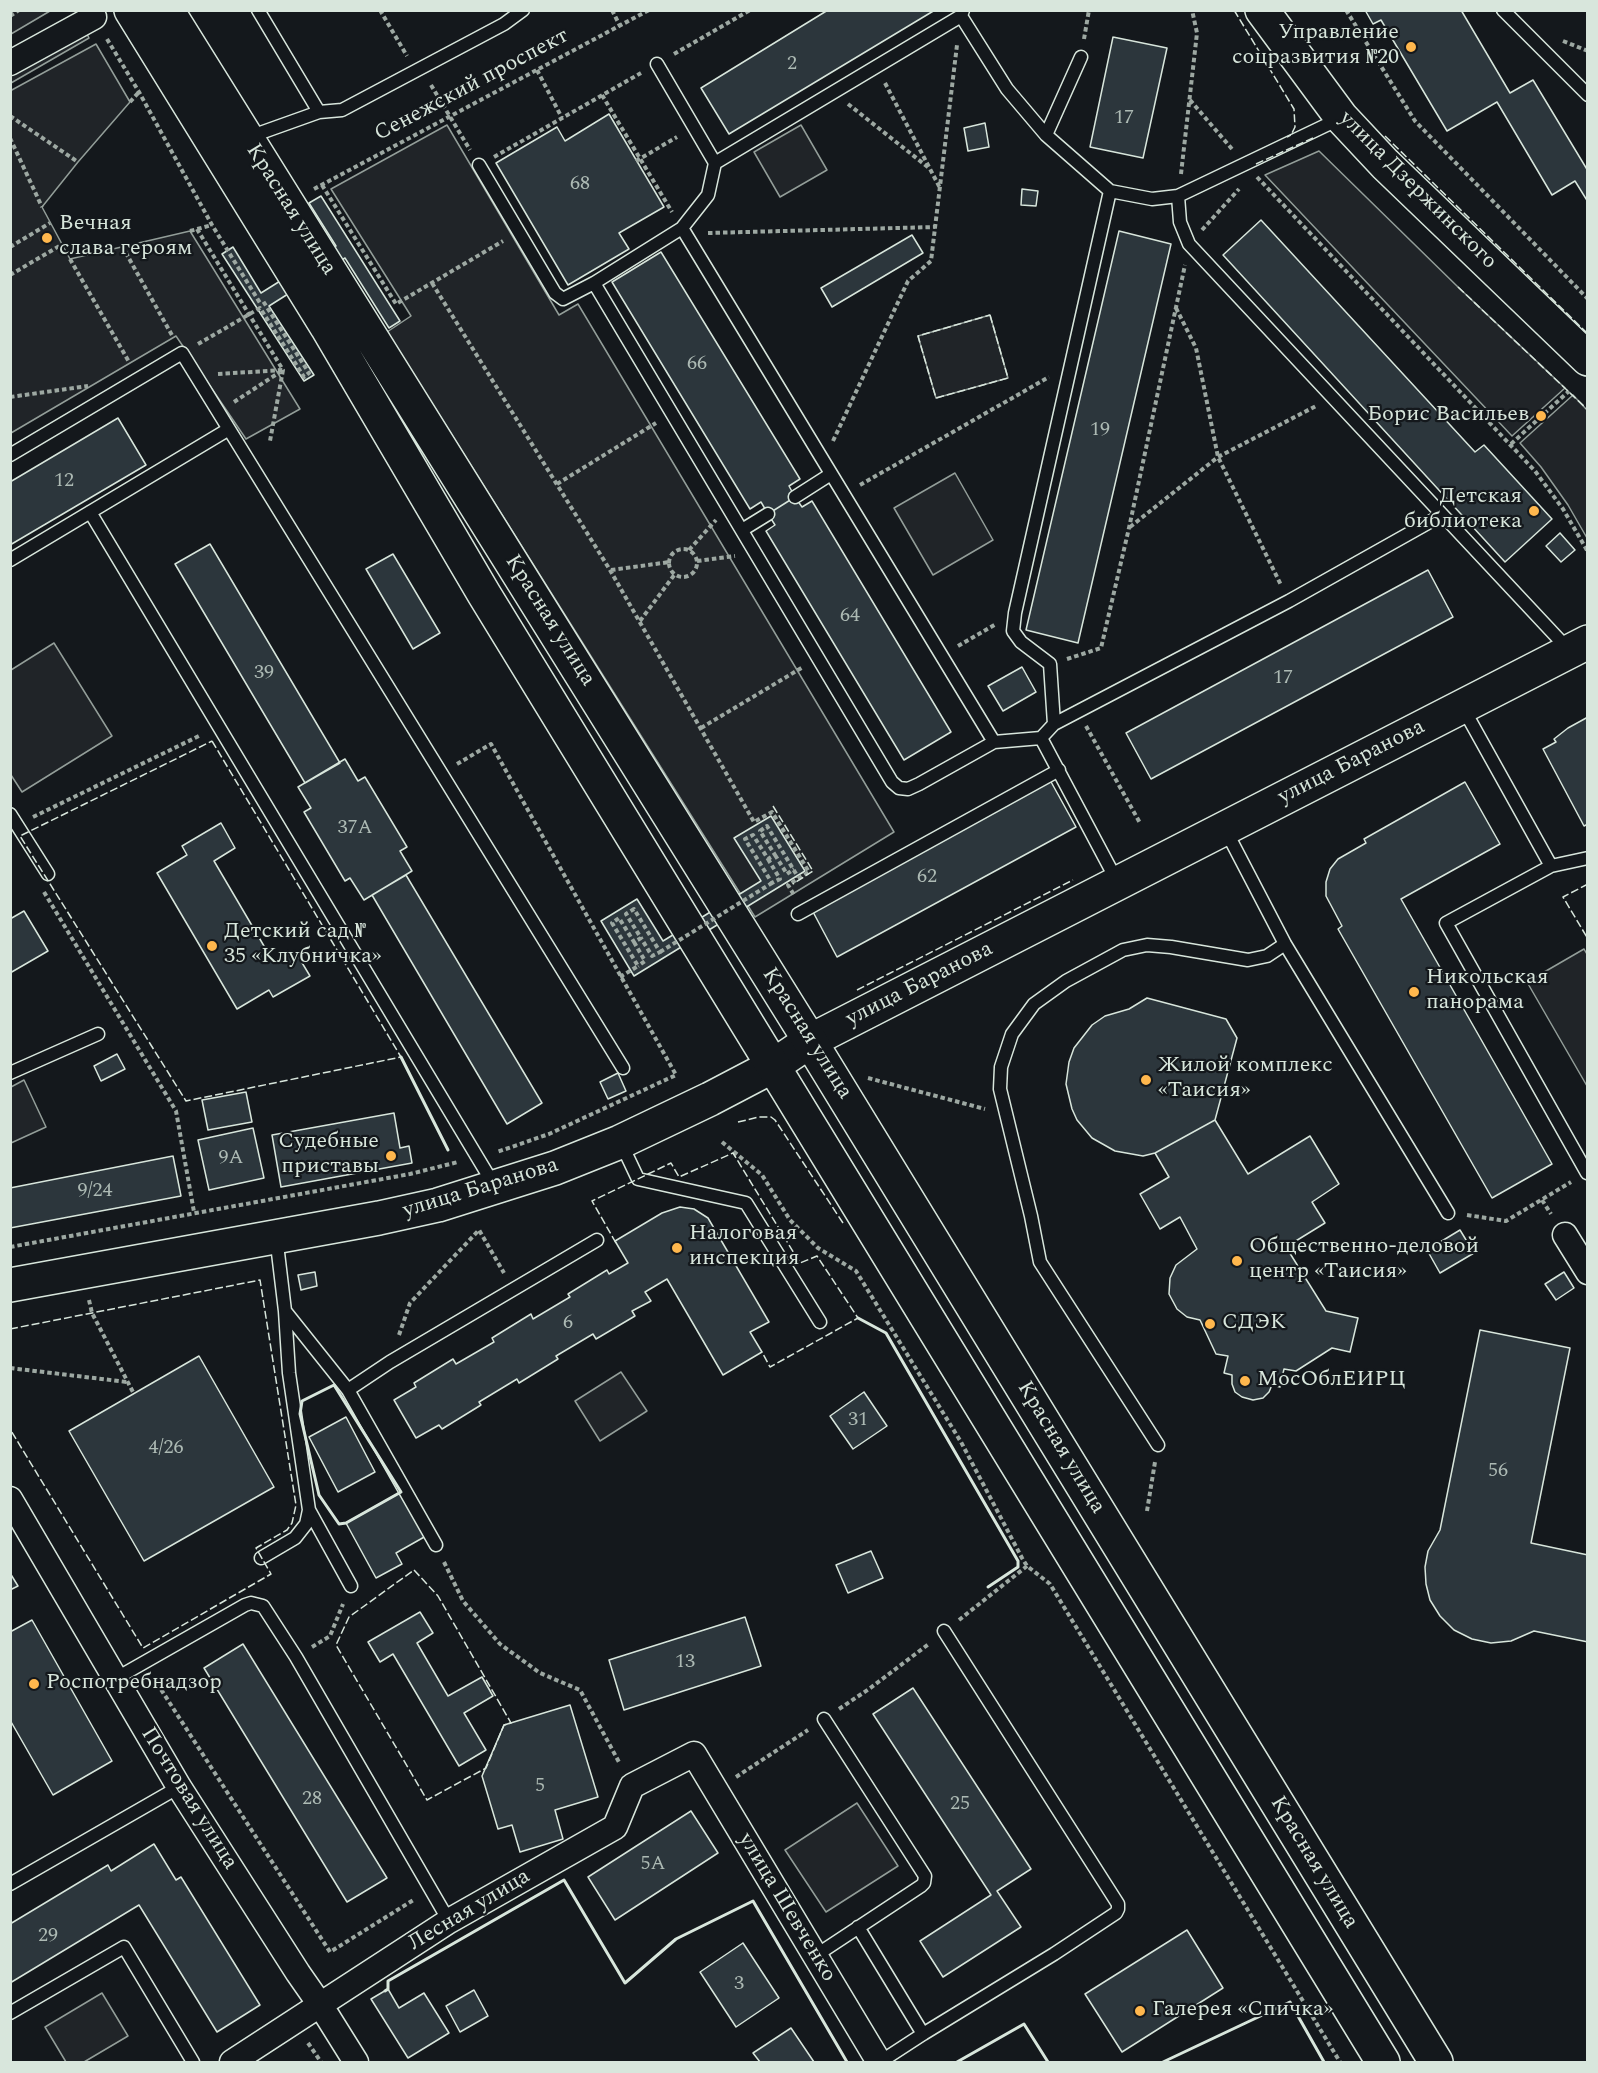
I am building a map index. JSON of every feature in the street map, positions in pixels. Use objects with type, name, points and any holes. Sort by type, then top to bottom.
[{"type":"main road","name":"Красная улица","points":[[131,10],[327,327],[484,594],[1383,2062]]},
{"type":"main road","name":"Красная улица","points":[[167,10],[810,1041],[1436,2062]]},
{"type":"main road","name":"улица Дзержинского","points":[[1262,10],[1341,117],[1385,164],[1587,359]]},
{"type":"main road","name":"улица Баранова","points":[[10,1285],[438,1205],[555,1168],[620,1142],[701,1104],[773,1066],[810,1041],[1579,647]]},
{"type":"street","points":[[10,63],[92,14]]},
{"type":"street","points":[[1565,1235],[1587,1272]]},
{"type":"street","name":"Почтовая улица","points":[[10,1499],[179,1787],[356,2062]]},
{"type":"street","name":"улица Шевченко","points":[[632,1786],[694,1754],[880,2062]]},
{"type":"street","name":"Лесная улица","points":[[232,2062],[449,1921],[615,1827],[632,1786]]},
{"type":"lane","points":[[258,10],[319,112]]},
{"type":"lane","points":[[245,138],[319,112],[342,110],[504,24],[523,10]]},
{"type":"lane","points":[[1503,10],[1587,95]]},
{"type":"lane","points":[[715,164],[962,13],[1006,89],[1046,135],[1110,191],[1152,199],[1178,196],[1341,117]]},
{"type":"lane","points":[[1046,135],[1081,57]]},
{"type":"lane","points":[[479,165],[555,293],[563,299],[594,283],[682,228],[708,195],[715,164],[657,64]]},
{"type":"lane","points":[[1054,724],[1050,664],[1021,642],[1013,631],[1015,613],[1110,191]]},
{"type":"lane","points":[[1178,196],[1180,222],[1189,244],[1442,515],[1579,647]]},
{"type":"lane","points":[[682,228],[994,742]]},
{"type":"lane","points":[[594,283],[892,782],[899,788],[908,789],[919,784],[994,742],[1041,738],[1054,724],[1289,601],[1442,515]]},
{"type":"lane","points":[[10,455],[182,353],[623,1068]]},
{"type":"lane","points":[[10,560],[229,429]]},
{"type":"lane","points":[[795,497],[831,474]]},
{"type":"lane","points":[[90,512],[496,1188]]},
{"type":"lane","points":[[742,530],[768,514]]},
{"type":"lane","points":[[1462,707],[1551,866]]},
{"type":"lane","points":[[1041,738],[1118,883]]},
{"type":"lane","points":[[798,914],[1059,770]]},
{"type":"lane","points":[[10,814],[48,874]]},
{"type":"lane","points":[[1225,828],[1285,944],[1448,1213]]},
{"type":"lane","points":[[1587,858],[1551,866],[1446,923],[1587,1173]]},
{"type":"lane","points":[[1158,1445],[1040,1262],[1000,1089],[1001,1067],[1012,1034],[1034,1004],[1066,981],[1123,950],[1147,945],[1193,950],[1248,960],[1267,956],[1285,944]]},
{"type":"lane","points":[[10,1073],[98,1034]]},
{"type":"lane","points":[[620,1142],[638,1179],[746,1203],[820,1322]]},
{"type":"lane","points":[[261,1557],[295,1538],[306,1524],[309,1510],[290,1373],[276,1236]]},
{"type":"lane","points":[[348,1390],[390,1362],[597,1240]]},
{"type":"lane","points":[[285,1311],[348,1390],[436,1545]]},
{"type":"lane","points":[[309,1510],[351,1586]]},
{"type":"lane","points":[[116,1679],[245,1605],[251,1603],[263,1606],[296,1657],[449,1921]]},
{"type":"lane","points":[[880,2062],[1054,1954],[1116,1913],[1118,1909],[1118,1904],[944,1631]]},
{"type":"lane","points":[[815,1956],[921,1887],[925,1876],[824,1719]]},
{"type":"lane","points":[[10,1884],[179,1787]]},
{"type":"lane","points":[[858,1927],[923,2034]]},
{"type":"lane","points":[[10,2013],[124,1947],[193,2062]]},
{"type":"path","points":[[10,16],[19,10]]},
{"type":"path","points":[[380,10],[479,165],[750,10]]},
{"type":"path","points":[[612,10],[620,26]]},
{"type":"path","name":"Сенежский проспект","points":[[311,191],[649,10]]},
{"type":"path","points":[[1081,57],[1089,10]]},
{"type":"path","points":[[1178,196],[1197,33],[1192,10]]},
{"type":"path","points":[[1346,10],[1415,121],[1587,298]]},
{"type":"path","points":[[823,461],[908,281],[931,261],[962,13]]},
{"type":"path","points":[[92,14],[139,92],[212,225],[309,373],[304,376],[260,308],[182,353],[122,246]]},
{"type":"path","points":[[877,67],[940,188]]},
{"type":"path","points":[[537,70],[562,118]]},
{"type":"path","points":[[130,102],[139,92]]},
{"type":"path","points":[[833,93],[930,169]]},
{"type":"path","points":[[602,95],[638,160],[682,228],[710,234],[935,226]]},
{"type":"path","points":[[1190,100],[1253,173],[1535,471],[1563,509],[1587,552]]},
{"type":"path","points":[[10,116],[78,162]]},
{"type":"path","points":[[638,160],[693,128]]},
{"type":"path","points":[[10,138],[42,207]]},
{"type":"path","points":[[1050,664],[1101,648],[1129,528],[1189,244],[1253,173]]},
{"type":"path","points":[[322,185],[396,304],[519,232]]},
{"type":"path","points":[[10,247],[50,223]]},
{"type":"path","points":[[190,231],[212,225]]},
{"type":"path","points":[[196,229],[283,370],[270,441]]},
{"type":"path","points":[[10,275],[61,245]]},
{"type":"path","points":[[355,249],[359,246]]},
{"type":"path","points":[[70,259],[138,378]]},
{"type":"path","points":[[432,283],[610,570],[754,822],[772,812],[809,872],[788,885]]},
{"type":"path","points":[[1175,307],[1196,348],[1218,457],[1289,601]]},
{"type":"path","points":[[844,494],[1072,365]]},
{"type":"path","points":[[218,412],[283,370]]},
{"type":"path","points":[[10,397],[92,385]]},
{"type":"path","points":[[1511,444],[1569,391]]},
{"type":"path","points":[[1129,528],[1218,457],[1332,397]]},
{"type":"path","points":[[557,484],[672,412]]},
{"type":"path","points":[[689,550],[728,506]]},
{"type":"path","points":[[680,549],[689,550],[697,561],[697,566],[692,573],[684,576],[675,574],[670,567],[672,554],[680,549]]},
{"type":"path","points":[[697,561],[755,553]]},
{"type":"path","points":[[610,570],[670,562]]},
{"type":"path","points":[[640,622],[675,574]]},
{"type":"path","points":[[942,656],[1015,613]]},
{"type":"path","points":[[701,728],[818,659]]},
{"type":"path","points":[[1078,713],[1140,823]]},
{"type":"path","points":[[17,825],[219,726]]},
{"type":"path","points":[[10,1246],[410,1174],[478,1157],[524,1144],[549,1134],[676,1075],[491,744],[441,773]]},
{"type":"path","points":[[794,869],[787,874],[760,831],[767,826],[794,869],[799,878]]},
{"type":"path","points":[[660,952],[634,909],[626,914],[652,956],[660,952],[772,883],[780,879],[753,835],[746,839],[772,883]]},
{"type":"path","points":[[768,860],[775,855]]},
{"type":"path","points":[[41,887],[176,1111],[194,1212]]},
{"type":"path","points":[[620,977],[638,966],[645,961],[619,918],[612,923],[638,966]]},
{"type":"path","points":[[634,942],[641,938]]},
{"type":"path","points":[[867,1078],[1006,1115]]},
{"type":"path","points":[[722,1142],[762,1175],[790,1220],[818,1248],[856,1271],[961,1442],[1027,1566],[1050,1584],[1340,2062]]},
{"type":"path","points":[[1448,1213],[1506,1221],[1587,1173]]},
{"type":"path","points":[[390,1362],[410,1303],[479,1230],[513,1290]]},
{"type":"path","points":[[82,1272],[92,1313],[134,1394]]},
{"type":"path","points":[[10,1368],[128,1382]]},
{"type":"path","points":[[1147,1511],[1158,1445]]},
{"type":"path","points":[[436,1545],[463,1601],[500,1644],[540,1673],[580,1690],[632,1786]]},
{"type":"path","points":[[716,1790],[869,1689],[1027,1566]]},
{"type":"path","points":[[330,1636],[351,1586]]},
{"type":"path","points":[[144,1663],[330,1952],[431,1889]]},
{"type":"path","points":[[305,2038],[321,2062]]},
{"type":"shaded area","points":[[11,10],[50,10],[50,11],[11,34]]},
{"type":"shaded area","points":[[86,32],[89,38],[11,83],[10,74]]},
{"type":"shaded area","points":[[96,44],[130,102],[42,207],[70,259],[190,231],[300,409],[246,439],[176,336],[11,433],[10,91]]},
{"type":"shaded area","points":[[447,125],[559,315],[578,304],[894,832],[755,917],[387,332],[411,316],[331,189]]},
{"type":"shaded area","points":[[801,125],[827,170],[780,197],[754,152]]},
{"type":"shaded area","points":[[1319,151],[1565,388],[1512,436],[1265,175]]},
{"type":"shaded area","points":[[990,315],[1008,378],[936,398],[918,336]]},
{"type":"shaded area","points":[[1573,395],[1587,410],[1587,538],[1568,505],[1541,467],[1520,443]]},
{"type":"shaded area","points":[[955,473],[993,540],[933,575],[894,508]]},
{"type":"shaded area","points":[[54,643],[112,736],[22,792],[11,775],[11,670]]},
{"type":"shaded area","points":[[1584,949],[1588,956],[1587,1086],[1527,982]]},
{"type":"shaded area","points":[[24,1080],[46,1127],[11,1143],[11,1087]]},
{"type":"shaded area","points":[[621,1372],[647,1411],[600,1441],[575,1401]]},
{"type":"shaded area","points":[[857,1803],[898,1866],[826,1912],[785,1850]]},
{"type":"shaded area","points":[[102,1993],[128,2036],[84,2062],[66,2062],[45,2027]]},
{"type":"building","points":[[828,10],[935,10],[729,134],[701,88]]},
{"type":"building","points":[[1365,10],[1461,10],[1510,93],[1533,80],[1588,171],[1588,202],[1575,181],[1552,195],[1497,102],[1447,131],[1381,20],[1373,24]]},
{"type":"building","points":[[1113,37],[1167,48],[1143,158],[1090,147]]},
{"type":"building","points":[[609,114],[664,207],[619,233],[629,249],[568,285],[496,163],[557,127],[565,141]]},
{"type":"building","points":[[985,123],[989,147],[968,151],[964,128]]},
{"type":"building","points":[[1022,189],[1038,191],[1036,206],[1021,205]]},
{"type":"building","points":[[321,196],[400,321],[389,328],[345,258],[269,306],[314,375],[304,381],[222,254],[233,247],[261,293],[336,246],[309,203]]},
{"type":"building","points":[[1261,220],[1475,452],[1484,445],[1552,519],[1505,562],[1223,255]]},
{"type":"building","points":[[1119,231],[1171,244],[1078,643],[1026,630]]},
{"type":"building","points":[[912,235],[923,253],[832,307],[821,288]]},
{"type":"building","points":[[661,252],[800,479],[789,486],[795,497],[768,514],[761,502],[750,509],[612,282]]},
{"type":"building","points":[[118,418],[146,465],[10,545],[10,482]]},
{"type":"building","points":[[795,497],[802,507],[812,501],[951,732],[904,760],[766,531],[775,525],[768,514]]},
{"type":"building","points":[[1560,533],[1575,550],[1561,562],[1546,546]]},
{"type":"building","points":[[210,544],[340,763],[305,783],[175,564]]},
{"type":"building","points":[[393,554],[440,633],[413,649],[366,569]]},
{"type":"building","points":[[1428,570],[1453,617],[1151,779],[1126,733]]},
{"type":"building","points":[[1022,667],[1036,692],[1003,711],[988,686]]},
{"type":"building","points":[[1588,717],[1588,824],[1584,826],[1543,749],[1556,742],[1554,739],[1568,728]]},
{"type":"building","points":[[345,759],[358,781],[365,777],[407,847],[400,851],[412,871],[364,900],[350,878],[345,881],[304,812],[311,808],[298,787]]},
{"type":"building","points":[[1050,780],[1076,827],[837,957],[812,910]]},
{"type":"building","name":"Никольская панорама","points":[[1465,782],[1500,844],[1401,899],[1552,1164],[1492,1198],[1338,929],[1342,926],[1326,896],[1326,882],[1330,869],[1338,859],[1366,843],[1364,839]]},
{"type":"building","points":[[771,816],[805,871],[634,976],[601,921],[637,899],[663,941],[761,881],[734,838]]},
{"type":"building","points":[[221,823],[235,848],[214,861],[274,963],[295,951],[310,976],[273,997],[269,990],[237,1009],[157,873],[187,855],[182,846]]},
{"type":"building","points":[[406,875],[542,1103],[507,1124],[372,895]]},
{"type":"building","points":[[24,911],[48,951],[10,973],[10,919]]},
{"type":"building","name":"Жилой комплекс «Таисия»","points":[[1147,998],[1226,1019],[1237,1038],[1215,1120],[1155,1153],[1143,1156],[1115,1151],[1092,1138],[1077,1120],[1066,1084],[1069,1062],[1074,1048],[1092,1025],[1105,1016],[1129,1009]]},
{"type":"building","points":[[117,1054],[125,1069],[101,1081],[94,1066]]},
{"type":"building","points":[[618,1073],[626,1091],[608,1099],[600,1082]]},
{"type":"building","points":[[246,1092],[252,1122],[208,1130],[202,1100]]},
{"type":"building","points":[[394,1113],[400,1148],[409,1146],[412,1163],[281,1187],[272,1135]]},
{"type":"building","name":"Общественно-деловой центр «Таисия»","points":[[1215,1120],[1248,1174],[1310,1136],[1339,1184],[1312,1202],[1325,1223],[1286,1247],[1326,1311],[1358,1318],[1350,1352],[1332,1348],[1296,1371],[1284,1369],[1280,1387],[1272,1385],[1263,1398],[1253,1400],[1235,1392],[1232,1375],[1224,1373],[1228,1356],[1216,1354],[1200,1320],[1187,1317],[1177,1309],[1169,1294],[1170,1278],[1176,1265],[1197,1249],[1180,1217],[1160,1229],[1140,1194],[1169,1177],[1155,1153]]},
{"type":"building","points":[[253,1128],[264,1178],[209,1190],[198,1140]]},
{"type":"building","points":[[173,1156],[181,1196],[10,1228],[10,1188]]},
{"type":"building","points":[[680,1207],[694,1209],[708,1218],[769,1322],[750,1332],[762,1352],[723,1375],[667,1279],[645,1292],[651,1301],[632,1311],[635,1316],[596,1339],[593,1334],[556,1356],[558,1359],[519,1383],[517,1379],[479,1402],[481,1405],[442,1429],[439,1425],[416,1438],[394,1400],[416,1387],[414,1383],[453,1359],[456,1364],[494,1342],[492,1338],[531,1314],[533,1319],[570,1297],[568,1294],[607,1270],[609,1274],[628,1263],[615,1241],[662,1213]]},
{"type":"building","points":[[1460,1230],[1474,1253],[1440,1273],[1427,1250]]},
{"type":"building","points":[[315,1272],[317,1286],[301,1290],[298,1275]]},
{"type":"building","points":[[1564,1272],[1574,1288],[1556,1300],[1545,1284]]},
{"type":"building","points":[[1480,1330],[1570,1348],[1531,1543],[1588,1555],[1588,1642],[1534,1631],[1511,1641],[1491,1643],[1472,1639],[1454,1630],[1440,1616],[1430,1600],[1425,1567],[1428,1551],[1440,1530]]},
{"type":"building","points":[[199,1356],[274,1487],[144,1561],[69,1431]]},
{"type":"building","points":[[864,1392],[887,1426],[853,1449],[830,1416]]},
{"type":"building","points":[[346,1417],[375,1472],[338,1492],[309,1437]]},
{"type":"building","points":[[401,1492],[426,1536],[396,1553],[402,1564],[376,1578],[346,1523]]},
{"type":"building","points":[[871,1551],[883,1578],[848,1593],[836,1565]]},
{"type":"building","points":[[10,1573],[18,1586],[10,1590]]},
{"type":"building","points":[[420,1612],[433,1633],[417,1643],[448,1696],[482,1677],[493,1696],[464,1713],[486,1750],[459,1766],[393,1654],[380,1662],[368,1642]]},
{"type":"building","points":[[745,1617],[761,1666],[624,1710],[609,1660]]},
{"type":"building","points":[[32,1620],[112,1761],[53,1795],[10,1720],[10,1632]]},
{"type":"building","points":[[243,1644],[387,1878],[347,1902],[204,1668]]},
{"type":"building","points":[[913,1688],[1031,1869],[997,1891],[1021,1927],[943,1977],[920,1941],[991,1895],[873,1714]]},
{"type":"building","points":[[570,1705],[598,1797],[555,1810],[563,1839],[520,1852],[512,1825],[498,1829],[482,1776],[504,1725]]},
{"type":"building","points":[[691,1811],[718,1853],[615,1920],[588,1877]]},
{"type":"building","points":[[154,1844],[176,1880],[181,1877],[260,2005],[217,2032],[139,1905],[10,1983],[10,1924],[108,1865],[111,1871]]},
{"type":"building","points":[[1187,1930],[1223,1988],[1122,2052],[1085,1994]]},
{"type":"building","points":[[743,1943],[779,1998],[736,2027],[700,1972]]},
{"type":"building","points":[[388,1989],[399,2008],[424,1993],[449,2033],[408,2058],[371,1999]]},
{"type":"building","points":[[474,1990],[488,2016],[460,2032],[446,2006]]},
{"type":"building","points":[[791,2028],[814,2062],[760,2062],[753,2053]]},
{"type":"fence","points":[[1234,10],[1294,109],[1295,127],[1291,135],[1287,137]]},
{"type":"fence","points":[[1385,136],[1588,334]]},
{"type":"fence","points":[[1256,164],[1313,138]]},
{"type":"fence","points":[[1458,287],[1588,410]]},
{"type":"fence","points":[[990,315],[1008,378],[936,398],[918,336],[990,315]]},
{"type":"fence","points":[[212,741],[401,1057],[186,1101],[20,836],[212,741]]},
{"type":"fence","points":[[773,806],[813,871],[793,884]]},
{"type":"fence","points":[[857,990],[1073,880]]},
{"type":"fence","points":[[1588,884],[1563,897],[1588,939]]},
{"type":"fence","points":[[738,1122],[759,1117],[771,1117],[775,1120],[843,1223]]},
{"type":"fence","points":[[616,1243],[592,1201],[671,1163],[679,1177],[733,1153],[800,1263],[817,1256],[858,1318],[770,1367],[762,1352]]},
{"type":"fence","points":[[10,1329],[260,1280],[296,1505],[292,1523],[287,1530],[256,1548],[271,1574],[143,1648],[10,1429]]},
{"type":"fence","points":[[414,1570],[438,1596],[511,1723],[504,1725],[486,1768],[427,1800],[336,1645],[349,1617],[414,1570]]},
{"type":"wall","points":[[401,1057],[448,1150]]},
{"type":"wall","points":[[858,1318],[886,1333],[1018,1561],[1018,1567],[988,1587]]},
{"type":"wall","points":[[334,1385],[401,1492],[346,1523],[339,1524],[319,1495],[300,1414],[302,1401],[334,1385]]},
{"type":"wall","points":[[385,1991],[388,1989],[388,1981],[564,1880],[625,1983],[676,1939],[753,1901],[847,2062]]},
{"type":"wall","points":[[1163,2062],[1290,2002],[1324,2062]]},
{"type":"wall","points":[[957,2062],[1024,2024],[1048,2062]]},
{"type":"place","name":"Управление соцразвития №20","points":[[1411,47]]},
{"type":"place","name":"Вечная слава героям","points":[[47,238]]},
{"type":"place","name":"Борис Васильев","points":[[1541,416]]},
{"type":"place","name":"Детская библиотека","points":[[1534,511]]},
{"type":"place","name":"Детский сад № 35 «Клубничка»","points":[[212,946]]},
{"type":"place","name":"Никольская панорама","points":[[1414,992]]},
{"type":"place","name":"Жилой комплекс «Таисия»","points":[[1146,1080]]},
{"type":"place","name":"Судебные приставы","points":[[391,1156]]},
{"type":"place","name":"Налоговая инспекция","points":[[677,1248]]},
{"type":"place","name":"Общественно-деловой центр «Таисия»","points":[[1237,1261]]},
{"type":"place","name":"СДЭК","points":[[1210,1324]]},
{"type":"place","name":"МосОблЕИРЦ","points":[[1245,1381]]},
{"type":"place","name":"Роспотребнадзор","points":[[34,1684]]},
{"type":"place","name":"Галерея «Спичка»","points":[[1140,2011]]}]
